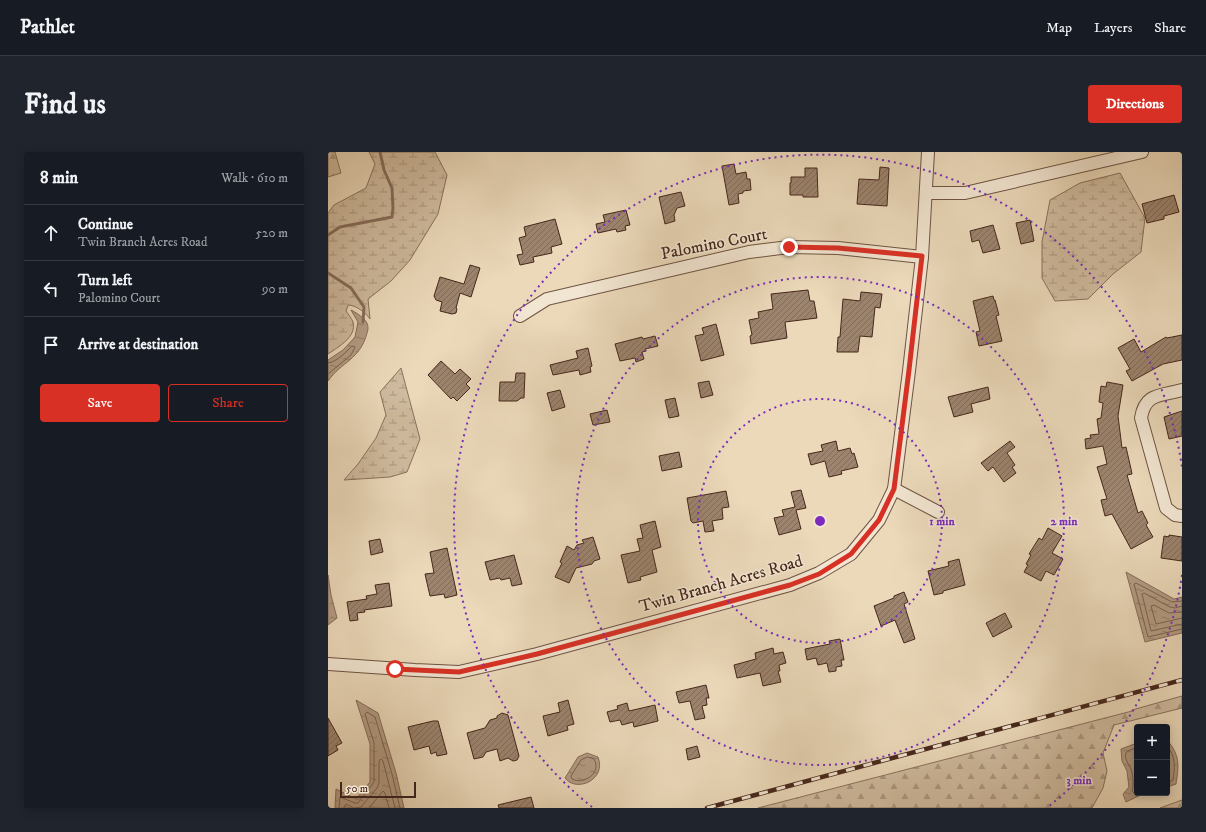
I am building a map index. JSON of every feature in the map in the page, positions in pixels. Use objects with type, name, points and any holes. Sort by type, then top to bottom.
[{"type":"street","name":"Twin Branch Acres Road","points":[[328,664],[459,672],[537,654],[790,585],[819,574],[851,554],[879,520],[894,489],[922,256],[928,152]]},
{"type":"street","points":[[926,193],[965,193],[1142,152]]},
{"type":"street","name":"Palomino Court","points":[[520,316],[548,299],[741,253],[789,247],[831,248],[922,256]]},
{"type":"street","points":[[1182,390],[1149,399],[1142,407],[1141,418],[1166,508],[1175,515],[1182,516]]},
{"type":"street","points":[[894,489],[938,512]]},
{"type":"green space","points":[[328,152],[335,152],[341,173],[328,177]]},
{"type":"green space","points":[[369,152],[435,152],[447,175],[438,214],[410,260],[391,281],[368,299],[370,319],[366,314],[354,306],[348,305],[346,311],[353,322],[352,332],[346,341],[328,354],[328,213],[334,205],[366,188],[375,164]]},
{"type":"green space","points":[[1120,173],[1145,218],[1141,252],[1113,274],[1088,299],[1055,301],[1042,278],[1042,242],[1050,200],[1080,183]]},
{"type":"green space","points":[[401,368],[420,439],[407,472],[390,477],[344,480],[358,464],[376,438],[386,415],[380,392]]},
{"type":"green space","points":[[1182,696],[1182,708],[1114,725],[1103,753],[1107,771],[1103,788],[1092,808],[758,808],[1132,711]]},
{"type":"green space","points":[[1182,800],[1182,808],[1160,808]]},
{"type":"water","points":[[351,310],[365,321],[368,326],[368,331],[360,349],[333,374],[328,381],[328,360],[343,350],[355,337],[358,322]]},
{"type":"water","points":[[1126,572],[1174,599],[1182,597],[1182,633],[1145,642]]},
{"type":"water","points":[[328,575],[337,618],[328,625]]},
{"type":"water","points":[[356,700],[378,713],[396,773],[404,808],[335,808],[336,789],[356,799],[370,782],[370,744]]},
{"type":"water","points":[[1134,744],[1134,796],[1139,796],[1126,802],[1123,794],[1129,787],[1127,771],[1122,761],[1121,749]]},
{"type":"water","points":[[1170,744],[1178,760],[1176,784],[1170,786]]},
{"type":"water","points":[[587,753],[598,757],[600,765],[598,772],[589,782],[576,784],[570,782],[565,778],[578,757]]},
{"type":"building","points":[[734,164],[736,174],[746,172],[747,179],[750,179],[751,190],[743,191],[743,193],[738,194],[739,203],[729,205],[722,166]]},
{"type":"building","points":[[880,167],[889,168],[887,206],[857,204],[859,179],[879,180]]},
{"type":"building","points":[[805,168],[817,168],[818,197],[790,195],[791,177],[805,177]]},
{"type":"building","points":[[681,192],[685,206],[677,208],[674,215],[675,221],[665,224],[659,197]]},
{"type":"building","points":[[1174,195],[1179,212],[1164,216],[1164,219],[1147,223],[1142,204]]},
{"type":"building","points":[[626,210],[630,225],[625,226],[626,230],[617,232],[616,229],[598,233],[596,224],[605,222],[603,215]]},
{"type":"building","points":[[555,219],[562,244],[551,247],[552,253],[533,257],[534,262],[520,265],[517,255],[523,254],[519,238],[526,236],[524,227]]},
{"type":"building","points":[[1030,220],[1034,241],[1021,244],[1016,223]]},
{"type":"building","points":[[993,225],[1000,249],[983,253],[979,240],[972,242],[970,231]]},
{"type":"building","points":[[470,265],[480,268],[471,297],[460,293],[456,313],[452,314],[440,311],[442,302],[436,300],[434,296],[440,277],[464,284]]},
{"type":"building","points":[[808,290],[810,301],[814,301],[817,318],[785,322],[787,338],[751,344],[750,336],[752,335],[749,320],[759,318],[758,312],[773,309],[771,294]]},
{"type":"building","points":[[861,292],[882,294],[880,308],[875,307],[872,337],[860,336],[858,352],[837,352],[838,337],[840,337],[843,299],[860,301]]},
{"type":"building","points":[[993,296],[999,315],[996,316],[1002,341],[979,346],[976,332],[980,331],[973,301]]},
{"type":"building","points":[[716,324],[724,355],[701,361],[695,336],[704,334],[702,328]]},
{"type":"building","points":[[1182,335],[1182,360],[1163,364],[1132,381],[1126,371],[1130,369],[1118,348],[1134,339],[1141,352],[1166,337]]},
{"type":"building","points":[[655,336],[658,346],[645,349],[646,351],[642,352],[644,359],[636,362],[635,358],[620,361],[615,344],[642,337],[643,339]]},
{"type":"building","points":[[588,348],[592,366],[590,367],[591,372],[580,375],[579,370],[553,375],[550,365],[578,358],[576,351]]},
{"type":"building","points":[[441,361],[455,374],[460,369],[471,379],[466,384],[470,388],[457,401],[453,397],[451,399],[428,375]]},
{"type":"building","points":[[516,373],[525,373],[524,398],[517,401],[499,401],[500,382],[515,382]]},
{"type":"building","points":[[709,381],[713,395],[701,398],[698,383]]},
{"type":"building","points":[[1107,382],[1123,385],[1118,416],[1122,448],[1126,447],[1132,474],[1127,475],[1138,513],[1142,511],[1148,523],[1146,525],[1153,537],[1131,549],[1112,514],[1105,516],[1101,500],[1107,499],[1097,467],[1107,464],[1103,446],[1086,449],[1085,439],[1091,438],[1090,435],[1099,434],[1097,419],[1101,418],[1103,403],[1099,402],[1101,386],[1106,387]]},
{"type":"building","points":[[988,387],[990,399],[971,404],[973,412],[954,417],[948,397]]},
{"type":"building","points":[[560,390],[565,407],[552,411],[547,393]]},
{"type":"building","points":[[675,398],[679,416],[669,418],[665,400]]},
{"type":"building","points":[[607,410],[610,422],[593,425],[590,414]]},
{"type":"building","points":[[1182,411],[1182,436],[1169,439],[1164,417]]},
{"type":"building","points":[[836,441],[838,451],[850,448],[852,454],[854,453],[858,467],[841,471],[842,474],[829,477],[825,461],[811,465],[808,454],[823,451],[821,445]]},
{"type":"building","points":[[1010,441],[1015,447],[1007,453],[1015,465],[1012,467],[1016,473],[1004,482],[993,467],[988,471],[981,463]]},
{"type":"building","points":[[679,452],[682,467],[662,471],[659,456]]},
{"type":"building","points":[[801,490],[806,508],[796,510],[801,529],[779,535],[774,518],[784,516],[782,510],[795,507],[791,492]]},
{"type":"building","points":[[726,491],[729,507],[722,508],[723,519],[712,521],[714,531],[705,532],[703,521],[693,523],[691,521],[687,498]]},
{"type":"building","points":[[655,521],[661,547],[652,550],[657,572],[640,577],[641,580],[628,583],[621,555],[640,551],[637,539],[643,538],[640,525]]},
{"type":"building","points":[[1048,528],[1062,536],[1052,553],[1063,559],[1054,575],[1046,571],[1041,581],[1024,572],[1031,555],[1029,554],[1039,538],[1042,540]]},
{"type":"building","points":[[1169,535],[1182,537],[1182,561],[1161,558],[1164,536],[1169,537]]},
{"type":"building","points":[[593,537],[600,559],[594,561],[592,564],[576,568],[569,583],[555,577],[562,563],[560,562],[567,546],[574,550],[577,545],[584,543],[582,540]]},
{"type":"building","points":[[380,539],[383,552],[371,555],[369,541]]},
{"type":"building","points":[[447,548],[457,595],[445,598],[444,594],[430,596],[425,574],[434,573],[430,552]]},
{"type":"building","points":[[514,555],[522,584],[512,586],[510,578],[490,580],[485,562]]},
{"type":"building","points":[[959,559],[965,585],[934,595],[928,571],[949,566],[948,562]]},
{"type":"building","points":[[389,583],[392,606],[364,610],[365,612],[357,613],[358,620],[350,621],[347,602],[367,599],[366,596],[377,594],[375,585]]},
{"type":"building","points":[[904,592],[908,602],[904,604],[915,639],[904,643],[895,620],[881,626],[874,606],[894,598],[894,596]]},
{"type":"building","points":[[1005,613],[1012,627],[993,637],[986,623]]},
{"type":"building","points":[[840,639],[844,660],[841,660],[842,666],[836,667],[836,671],[829,672],[827,663],[818,665],[816,658],[807,660],[805,649],[830,644],[829,641]]},
{"type":"building","points":[[773,648],[774,654],[783,652],[786,663],[779,665],[780,671],[778,671],[781,682],[763,686],[760,673],[737,678],[734,665],[756,659],[755,653]]},
{"type":"building","points":[[706,685],[709,698],[706,698],[707,705],[702,706],[705,718],[695,720],[690,701],[679,703],[676,692]]},
{"type":"building","points":[[568,700],[574,724],[567,726],[568,730],[548,736],[543,716],[560,712],[558,703]]},
{"type":"building","points":[[627,703],[629,711],[655,705],[658,721],[634,727],[633,722],[622,725],[620,720],[610,722],[607,712],[618,709],[617,706]]},
{"type":"building","points":[[502,713],[508,715],[519,756],[517,760],[513,761],[508,758],[500,761],[497,749],[486,752],[483,757],[474,759],[467,733],[485,728],[490,720],[497,718],[497,716]]},
{"type":"building","points":[[328,718],[342,743],[336,746],[338,750],[328,756]]},
{"type":"building","points":[[438,721],[447,754],[437,756],[436,752],[431,754],[429,746],[414,750],[408,727]]},
{"type":"building","points":[[697,746],[700,757],[688,760],[686,749]]},
{"type":"building","points":[[531,797],[534,808],[499,808],[498,805]]},
{"type":"waterway","points":[[328,235],[340,227],[392,217],[392,188],[384,170],[380,152]]},
{"type":"waterway","points":[[328,273],[351,288],[364,307],[363,322]]},
{"type":"railway","points":[[707,808],[1182,680]]},
{"type":"route","points":[[395,669],[459,672],[537,654],[790,585],[819,574],[851,554],[879,520],[894,489],[922,256],[838,248],[789,247]]}]
